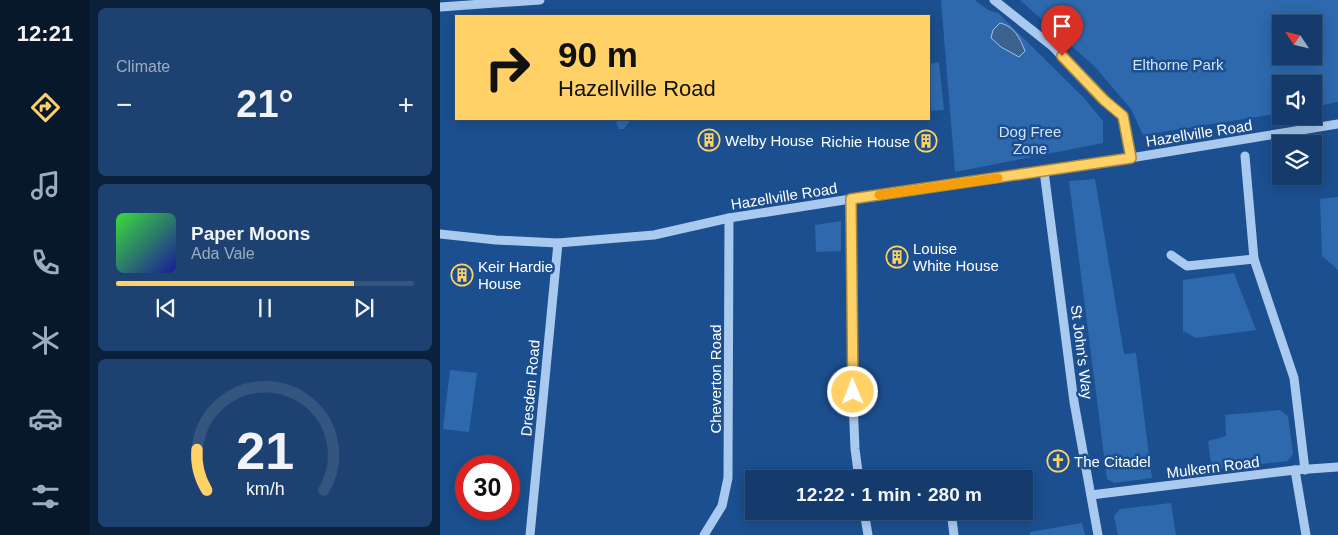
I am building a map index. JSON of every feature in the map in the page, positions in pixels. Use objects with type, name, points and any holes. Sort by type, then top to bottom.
[{"type":"street","points":[[440,7],[540,0]]},
{"type":"street","points":[[994,0],[1052,46],[1104,100],[1123,116],[1131,158]]},
{"type":"street","name":"Hazellville Road","points":[[440,234],[496,240],[558,243],[654,235],[729,218],[1131,158],[1338,124]]},
{"type":"street","points":[[1245,156],[1254,259],[1294,378],[1306,535]]},
{"type":"street","name":"St John's Way","points":[[1044,171],[1074,402],[1098,535]]},
{"type":"street","points":[[851,199],[852,376],[855,449],[858,470]]},
{"type":"street","name":"Cheverton Road","points":[[704,535],[722,506],[728,478],[729,218]]},
{"type":"street","name":"Dresden Road","points":[[530,535],[558,243]]},
{"type":"street","points":[[1171,254],[1187,266],[1254,259]]},
{"type":"street","name":"Mulkern Road","points":[[1091,495],[1338,467]]},
{"type":"street","points":[[866,520],[868,535]]},
{"type":"street","points":[[952,520],[954,535]]},
{"type":"green space","name":"Dog Free Zone","points":[[941,0],[975,0],[988,10],[998,13],[1084,98],[1103,121],[1103,143],[955,172]]},
{"type":"green space","name":"Elthorne Park","points":[[1020,0],[1338,0],[1338,102],[1322,105],[1322,75],[1272,75],[1272,114],[1143,135],[1131,109],[1095,67]]},
{"type":"green space","points":[[939,62],[944,110],[930,111],[930,64]]},
{"type":"green space","points":[[617,120],[630,120],[624,129],[619,129]]},
{"type":"green space","points":[[1095,179],[1124,354],[1136,353],[1152,478],[1114,483],[1107,479],[1069,181]]},
{"type":"green space","points":[[1338,197],[1338,270],[1322,256],[1320,199]]},
{"type":"green space","points":[[841,221],[841,251],[816,252],[815,225]]},
{"type":"green space","points":[[1234,273],[1256,330],[1196,338],[1183,331],[1183,280]]},
{"type":"green space","points":[[450,370],[477,373],[469,432],[443,429]]},
{"type":"green space","points":[[1280,410],[1288,416],[1293,454],[1288,461],[1217,469],[1211,463],[1208,441],[1226,436],[1225,415]]},
{"type":"green space","points":[[1171,503],[1176,535],[1118,535],[1114,516],[1120,509]]},
{"type":"green space","points":[[1082,523],[1085,535],[1030,535],[1030,532]]},
{"type":"shaded area","points":[[1000,23],[1009,27],[1019,37],[1025,51],[1019,57],[1001,47],[991,38],[993,30]]},
{"type":"slow traffic","points":[[879,195],[998,178]]},
{"type":"place","name":"Welby House","points":[[709,140]]},
{"type":"place","name":"Richie House","points":[[926,141]]},
{"type":"place","name":"Louise White House","points":[[897,257]]},
{"type":"place","name":"Keir Hardie House","points":[[462,275]]},
{"type":"place","name":"The Citadel","points":[[1058,461]]},
{"type":"route","points":[[853,392],[851,199],[1131,158],[1123,116],[1104,100],[1062,56]]}]
